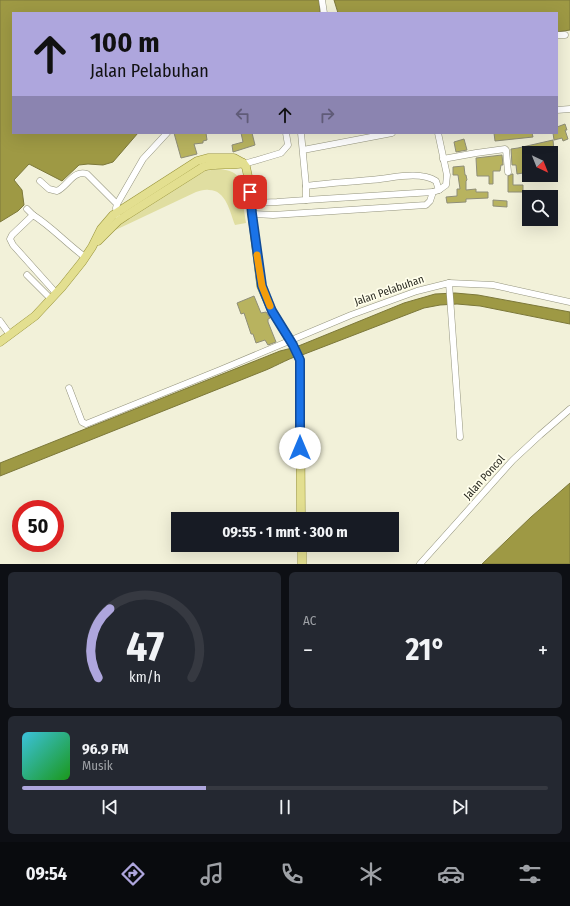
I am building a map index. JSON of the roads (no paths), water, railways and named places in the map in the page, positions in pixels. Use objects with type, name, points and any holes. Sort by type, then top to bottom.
[{"type":"main road","points":[[0,342],[35,316],[51,299],[85,257],[107,220],[197,161],[203,163],[234,158],[244,164],[249,180],[262,286],[272,311],[292,343],[300,360],[301,512]]},
{"type":"main road","points":[[302,552],[302,564]]},
{"type":"street","points":[[322,0],[324,12]]},
{"type":"street","points":[[558,36],[565,35]]},
{"type":"street","points":[[558,110],[570,109]]},
{"type":"street","points":[[118,212],[144,159],[166,134]]},
{"type":"street","points":[[244,164],[282,153],[288,145],[286,134]]},
{"type":"street","points":[[301,134],[306,200]]},
{"type":"street","points":[[303,150],[387,134]]},
{"type":"street","points":[[252,214],[273,215],[426,205],[430,202],[436,191],[446,184],[447,175],[438,134]]},
{"type":"street","points":[[443,159],[505,149],[508,172]]},
{"type":"street","points":[[40,181],[49,188],[57,191],[64,187],[77,174],[84,173],[110,196],[118,212]]},
{"type":"street","points":[[306,186],[398,176],[420,176],[431,178],[436,181],[436,191]]},
{"type":"street","points":[[252,203],[436,191]]},
{"type":"street","points":[[27,209],[85,257]]},
{"type":"street","points":[[34,216],[32,216],[12,235],[10,239],[56,293]]},
{"type":"street","points":[[27,275],[51,299]]},
{"type":"street","points":[[449,283],[460,437]]},
{"type":"street","name":"Jalan Pelabuhan","points":[[69,388],[82,422],[86,424],[292,343],[351,315],[418,290],[449,283],[493,286],[570,302]]},
{"type":"street","points":[[0,320],[10,335]]},
{"type":"street","name":"Jalan Poncol","points":[[420,564],[513,460],[540,434],[570,410]]}]
